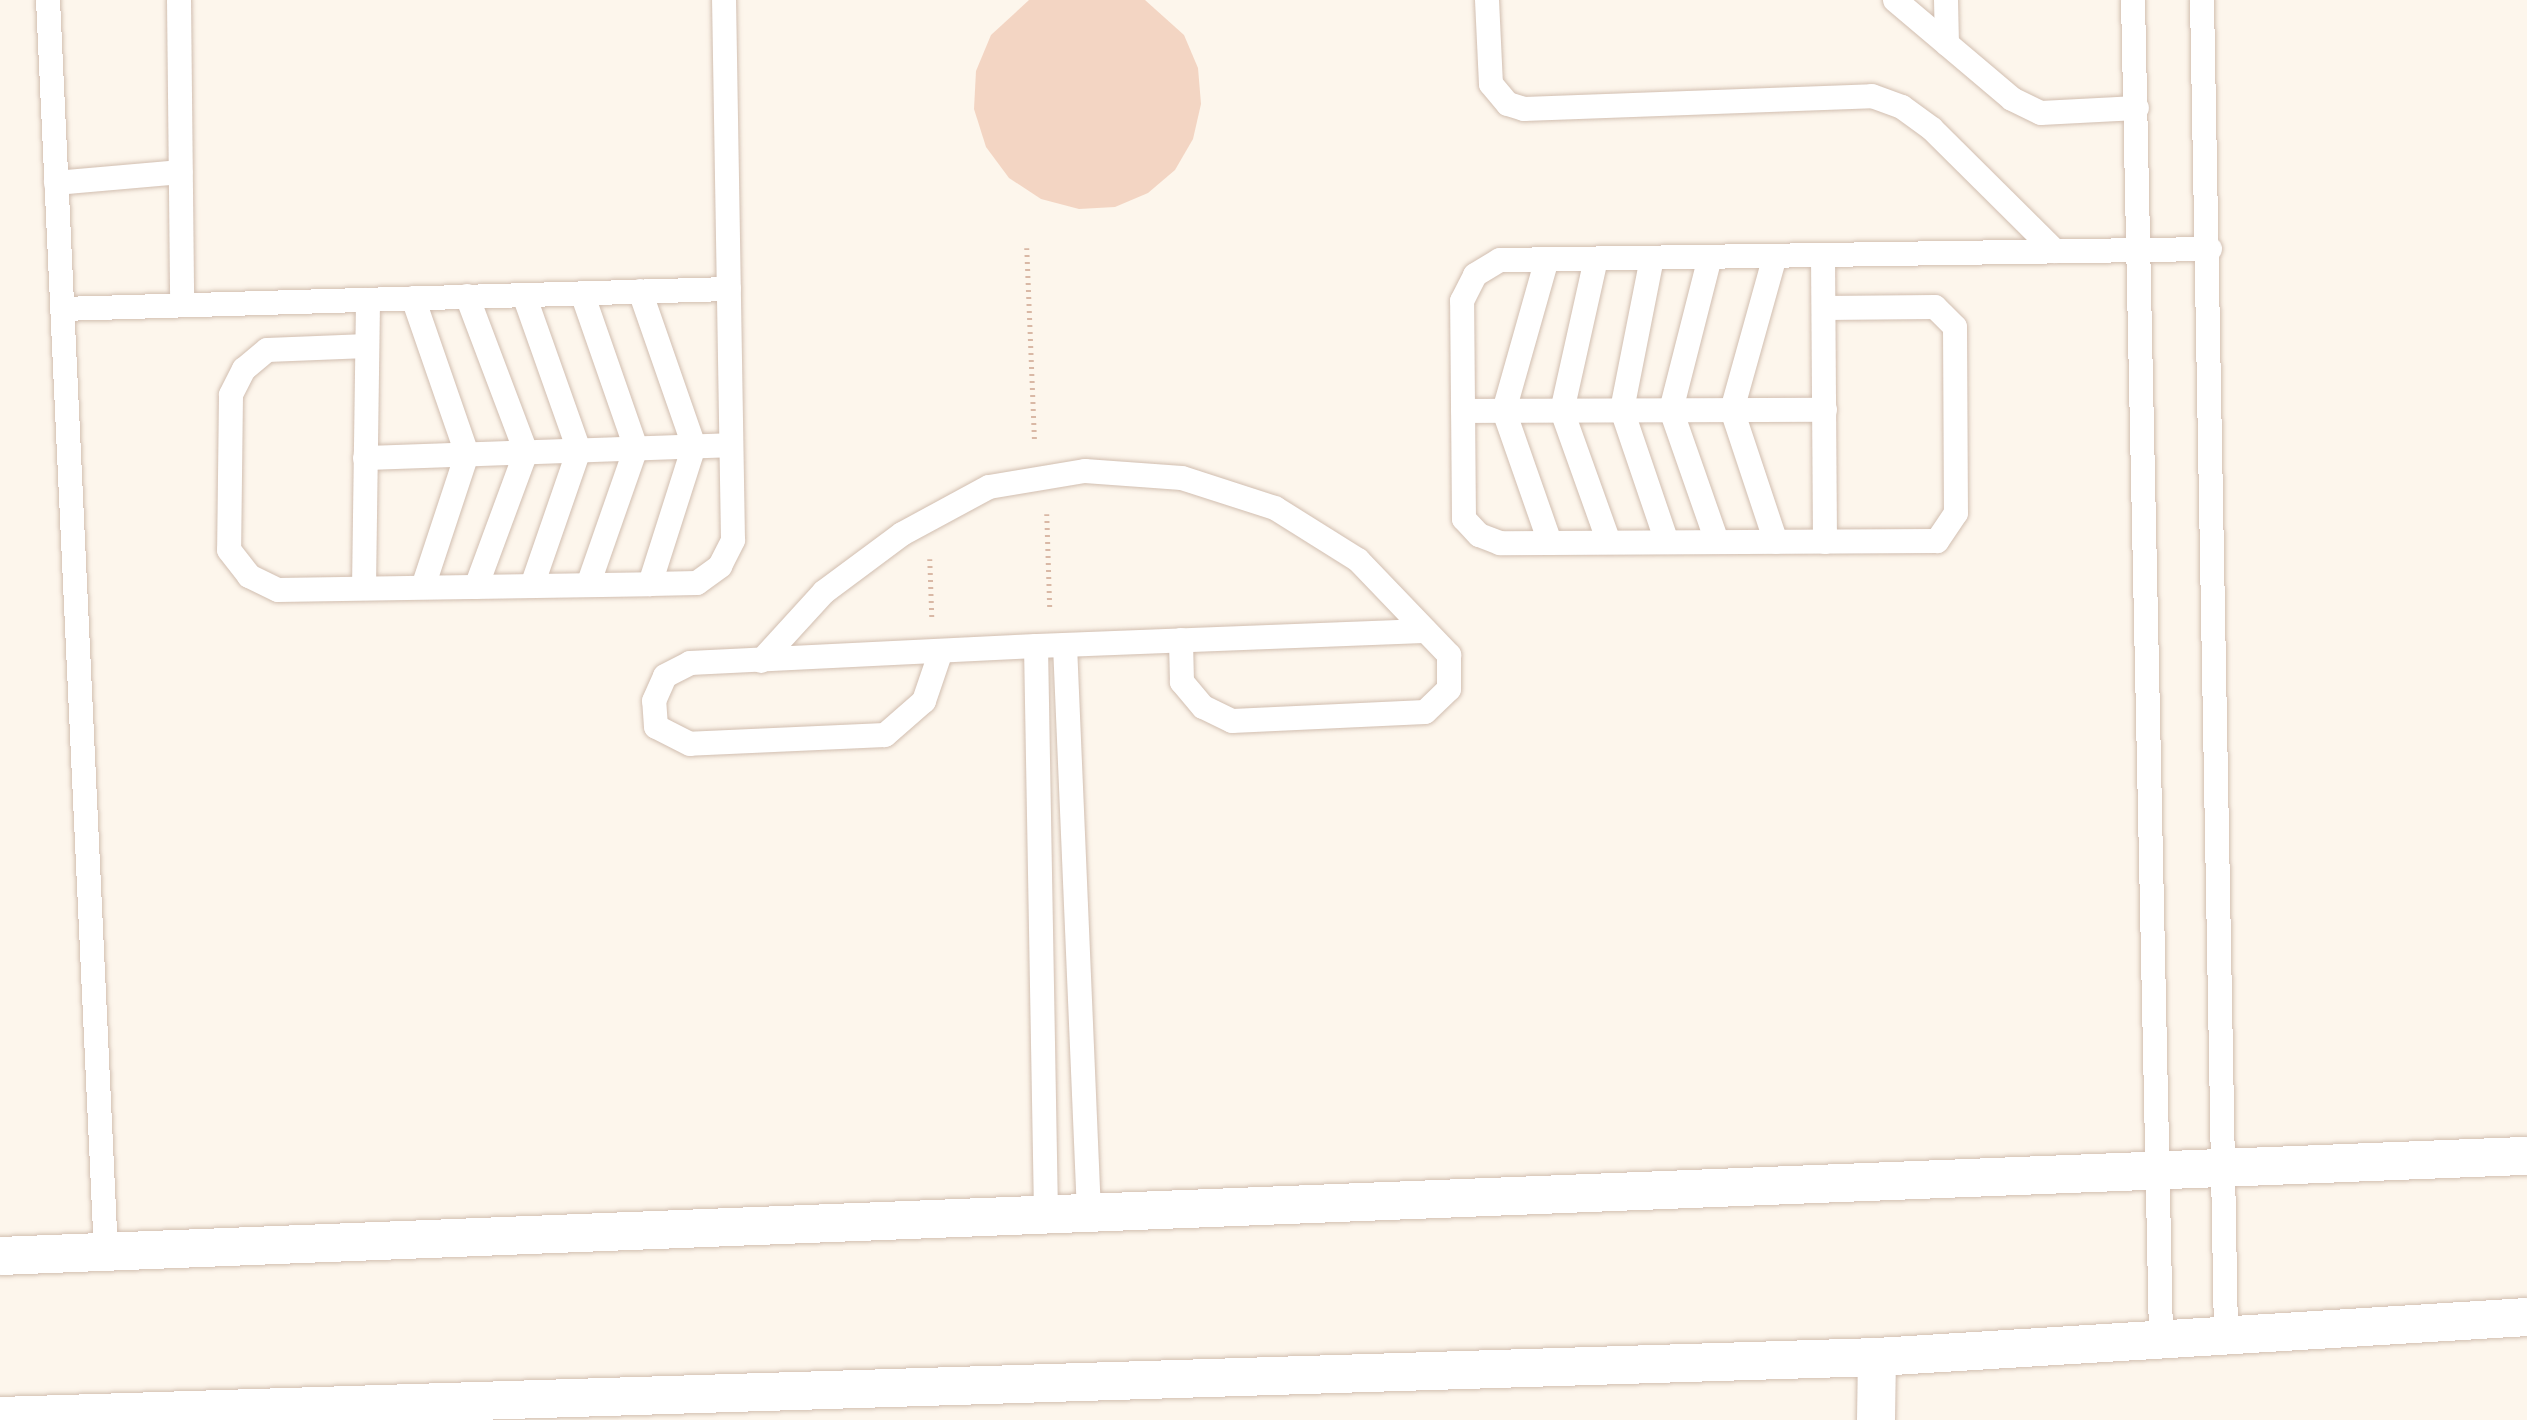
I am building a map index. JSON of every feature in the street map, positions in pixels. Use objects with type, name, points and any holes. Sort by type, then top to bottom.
[{"type":"street","points":[[0,1256],[2527,1156]]},
{"type":"street","points":[[0,1416],[1877,1357],[2161,1337],[2527,1317]]},
{"type":"street","points":[[1876,1420],[1877,1357]]},
{"type":"lane","points":[[48,0],[106,1252]]},
{"type":"lane","points":[[178,0],[182,305]]},
{"type":"lane","points":[[367,346],[267,350],[244,369],[231,395],[229,550],[249,576],[278,590],[650,584],[696,583],[720,566],[733,540],[724,0]]},
{"type":"lane","points":[[1895,0],[2012,99],[2041,113],[2137,108]]},
{"type":"lane","points":[[1946,0],[1947,44]]},
{"type":"lane","points":[[2133,0],[2142,250],[2161,1337]]},
{"type":"lane","points":[[2202,0],[2210,249],[2226,1334]]},
{"type":"lane","points":[[1485,3],[1491,84],[1508,104],[1524,108],[1872,96],[1902,107],[1932,129],[2055,251]]},
{"type":"lane","points":[[56,183],[181,172]]},
{"type":"lane","points":[[1824,308],[1935,307],[1948,314],[1955,340],[1956,513],[1951,530],[1937,541],[1500,542],[1479,536],[1464,519],[1462,301],[1475,275],[1500,260],[2210,249]]},
{"type":"lane","points":[[1823,255],[1825,542]]},
{"type":"lane","points":[[1775,256],[1732,410],[1776,542]]},
{"type":"lane","points":[[1710,257],[1671,410],[1717,541]]},
{"type":"lane","points":[[1652,258],[1622,410],[1667,542]]},
{"type":"lane","points":[[1547,259],[1504,411],[1550,542]]},
{"type":"lane","points":[[1596,259],[1562,411],[1609,542]]},
{"type":"lane","points":[[62,309],[729,289]]},
{"type":"lane","points":[[640,291],[694,446],[650,584]]},
{"type":"lane","points":[[582,293],[636,448],[588,585]]},
{"type":"lane","points":[[524,295],[579,450],[532,586]]},
{"type":"lane","points":[[467,296],[526,452],[476,587]]},
{"type":"lane","points":[[413,298],[467,454],[423,587]]},
{"type":"lane","points":[[364,588],[368,300]]},
{"type":"lane","points":[[1463,411],[1825,410]]},
{"type":"lane","points":[[366,458],[731,445]]},
{"type":"lane","points":[[761,661],[824,592],[929,519],[989,487],[1085,471],[1182,478],[1275,508],[1358,560],[1449,656],[1449,689],[1426,712],[1232,721],[1203,707],[1182,682],[1181,640]]},
{"type":"lane","points":[[937,651],[924,701],[885,735],[690,744],[656,727],[654,701],[665,676],[690,663],[761,661],[937,651],[1181,640],[1425,631]]},
{"type":"lane","points":[[1051,646],[1089,1213]]},
{"type":"lane","points":[[1046,1215],[1051,646]]},
{"type":"path","points":[[1027,248],[1051,646]]},
{"type":"path","points":[[929,519],[937,651]]},
{"type":"building","points":[[1029,0],[1145,0],[1184,35],[1198,68],[1201,104],[1193,139],[1175,170],[1148,193],[1115,207],[1079,209],[1041,199],[1009,178],[986,147],[974,109],[976,71],[991,35]]}]
